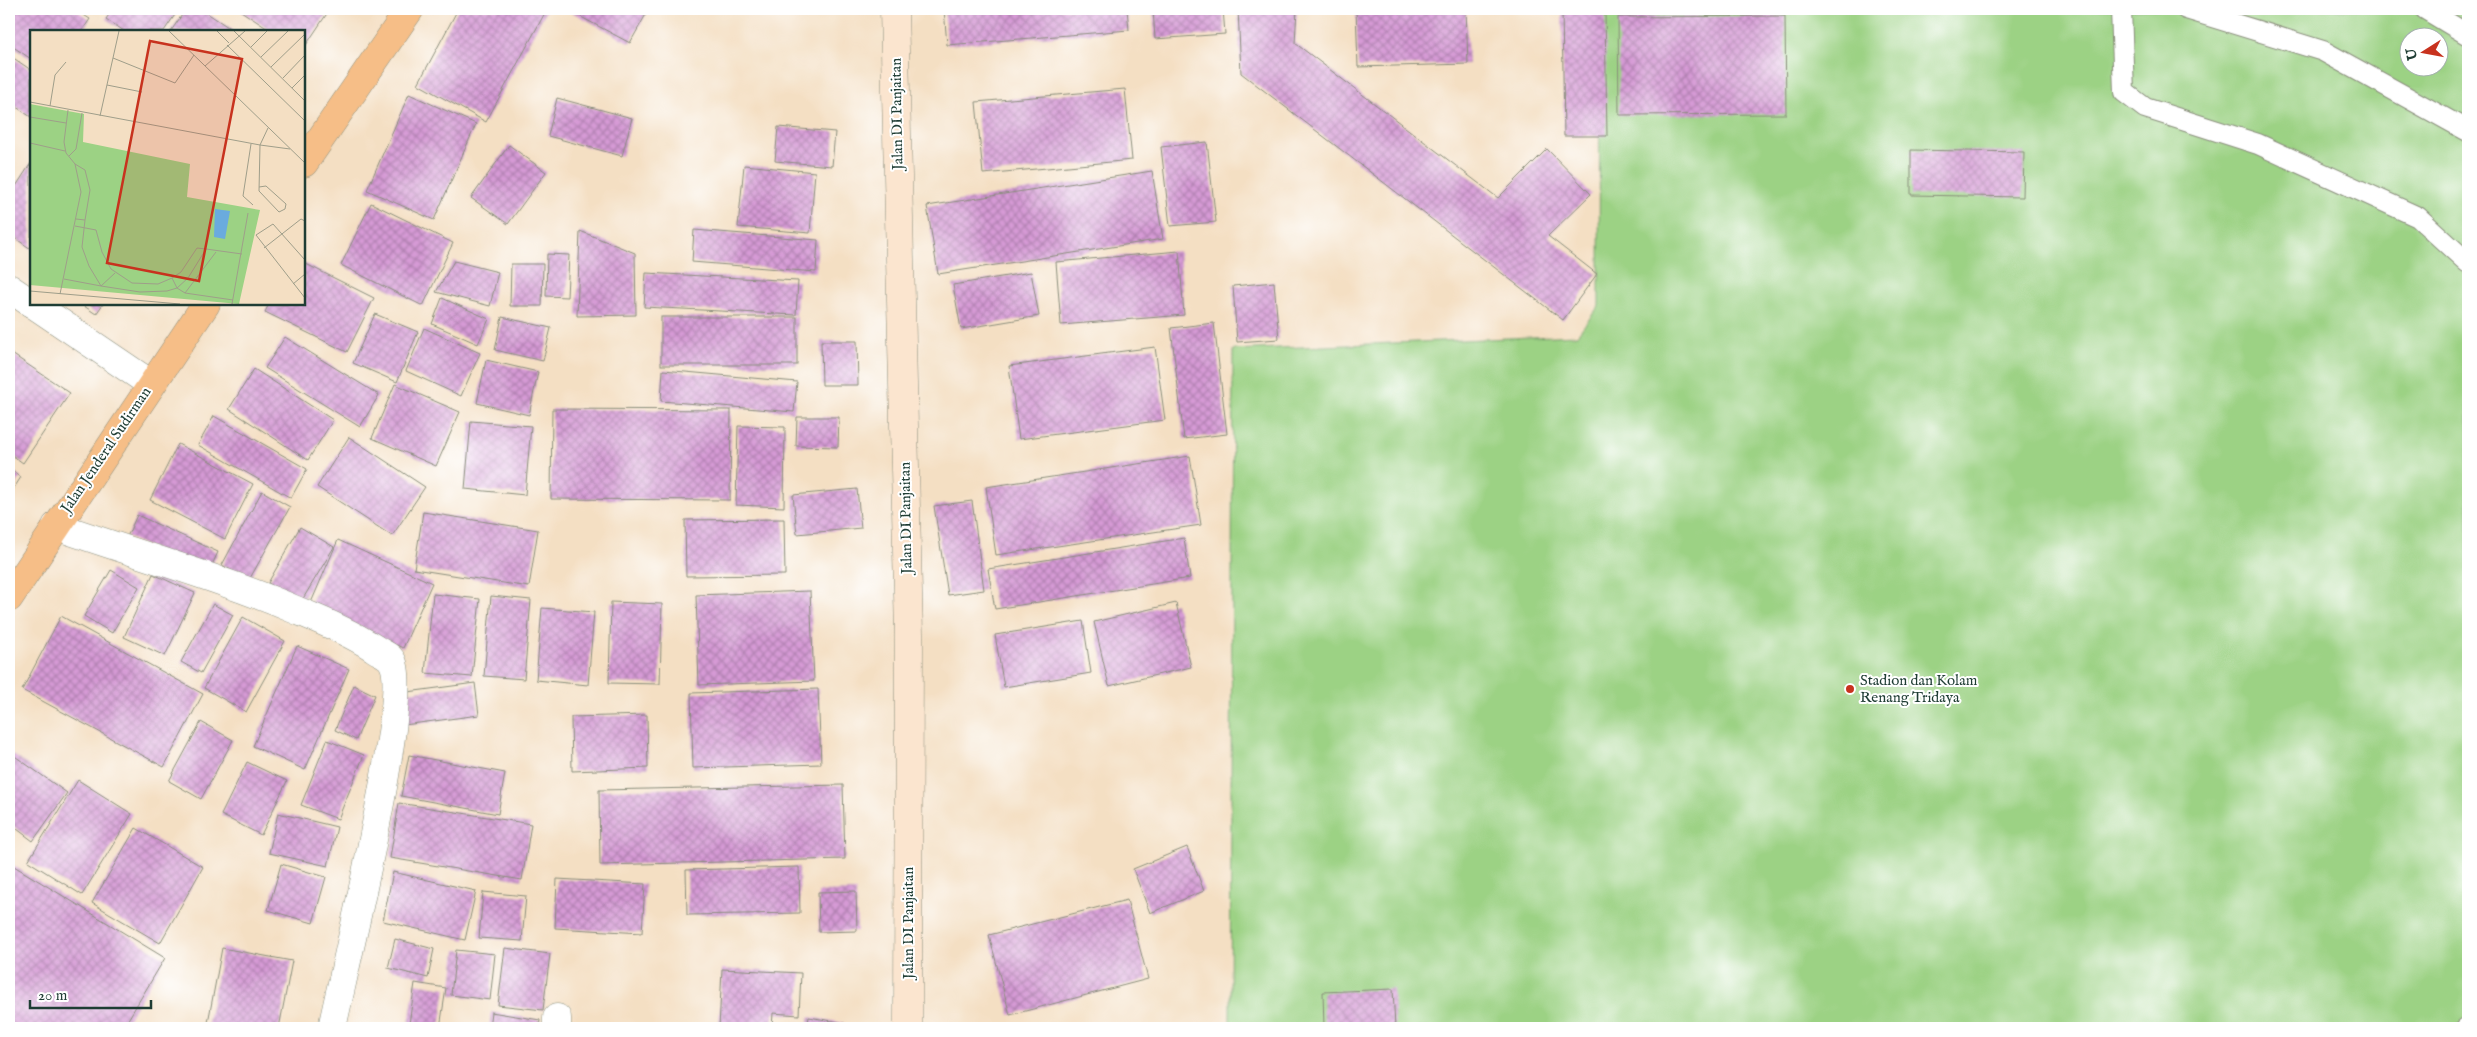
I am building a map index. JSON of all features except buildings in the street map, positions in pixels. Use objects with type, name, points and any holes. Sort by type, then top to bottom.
[{"type":"main road","points":[[305,162],[410,9]]},
{"type":"main road","name":"Jalan Jenderal Sudirman","points":[[9,598],[205,305]]},
{"type":"street","name":"Jalan DI Panjaitan","points":[[894,9],[909,634],[908,1028]]},
{"type":"street","points":[[9,288],[30,302]]},
{"type":"street","points":[[35,305],[151,384]]},
{"type":"street","points":[[56,526],[231,584],[278,602],[357,638],[391,659],[397,671],[392,730],[371,849],[332,1028]]},
{"type":"lane","points":[[2121,9],[2124,92],[2145,108],[2258,144],[2418,217],[2468,263]]},
{"type":"lane","points":[[2186,9],[2323,51],[2468,132]]},
{"type":"lane","points":[[2425,9],[2468,36]]},
{"type":"green space","name":"Stadion dan Kolam Renang Tridaya","points":[[1600,9],[2468,9],[2468,1028],[1230,1028],[1233,350],[1577,335],[1599,306]]},
{"type":"place","name":"Stadion dan Kolam Renang Tridaya","points":[[1850,689]]}]
